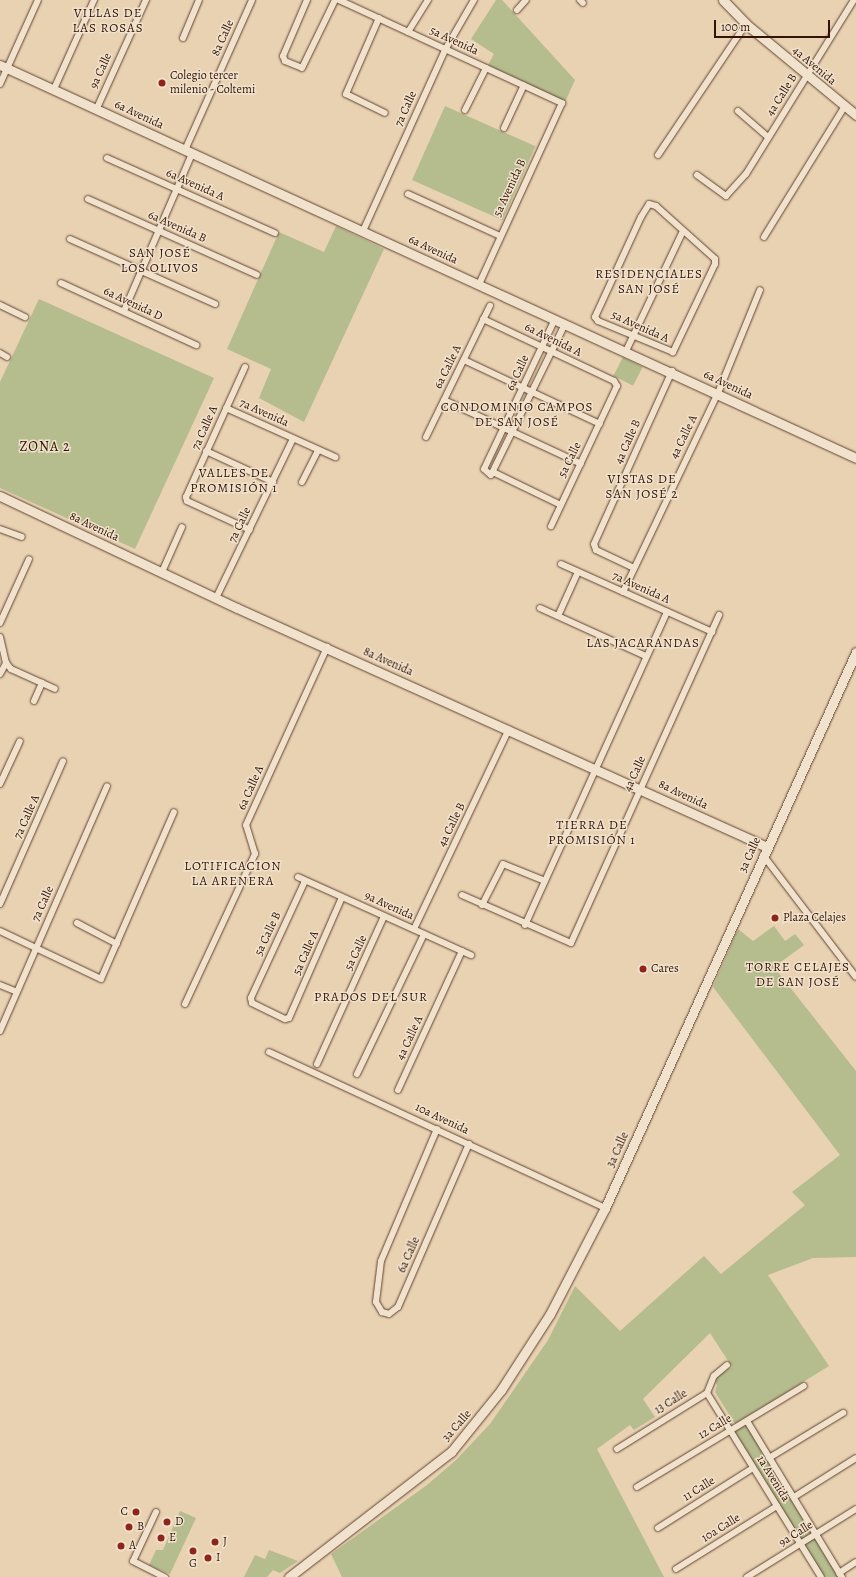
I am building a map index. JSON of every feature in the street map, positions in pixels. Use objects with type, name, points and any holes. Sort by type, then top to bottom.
[{"type":"street","points":[[0,84],[4,66],[38,0]]},
{"type":"street","points":[[54,89],[94,0]]},
{"type":"street","name":"9a Calle","points":[[97,108],[146,0]]},
{"type":"street","points":[[183,38],[199,0]]},
{"type":"street","name":"8a Calle","points":[[124,312],[178,189],[188,152],[252,0]]},
{"type":"street","points":[[307,0],[283,56],[285,61],[302,68],[335,0]]},
{"type":"street","name":"5a Avenida","points":[[339,0],[561,102]]},
{"type":"street","points":[[408,32],[428,0]]},
{"type":"street","name":"7a Calle","points":[[363,230],[445,50],[474,0]]},
{"type":"street","points":[[517,10],[526,0]]},
{"type":"street","name":"4a Avenida","points":[[723,0],[746,24],[856,115]]},
{"type":"street","name":"4a Calle B","points":[[697,175],[723,196],[746,174],[854,0]]},
{"type":"street","points":[[379,18],[346,94],[385,113]]},
{"type":"street","points":[[658,155],[746,24]]},
{"type":"street","name":"6a Avenida","points":[[4,66],[97,108],[188,152],[363,230],[555,320],[672,371],[856,458]]},
{"type":"street","points":[[465,110],[486,68]]},
{"type":"street","points":[[504,128],[524,85]]},
{"type":"street","name":"5a Avenida B","points":[[479,284],[561,102]]},
{"type":"street","points":[[764,237],[845,106]]},
{"type":"street","points":[[738,111],[768,137]]},
{"type":"street","name":"6a Avenida A","points":[[107,158],[275,232]]},
{"type":"street","points":[[408,194],[500,236]]},
{"type":"street","name":"6a Avenida B","points":[[88,199],[257,275]]},
{"type":"street","name":"5a Avenida A","points":[[646,206],[656,206],[683,231],[715,259],[715,264],[672,352],[633,337],[598,321],[596,313],[646,206]]},
{"type":"street","points":[[626,352],[683,231]]},
{"type":"street","points":[[70,239],[215,304]]},
{"type":"street","name":"6a Avenida D","points":[[60,283],[196,345]]},
{"type":"street","name":"4a Calle A","points":[[623,592],[718,393],[760,290]]},
{"type":"street","points":[[0,305],[26,317]]},
{"type":"street","name":"6a Calle A","points":[[426,437],[490,306]]},
{"type":"street","name":"6a Avenida A","points":[[483,319],[614,381]]},
{"type":"street","name":"6a Calle","points":[[555,320],[484,469],[491,475],[495,473],[565,324]]},
{"type":"street","points":[[0,353],[8,357]]},
{"type":"street","points":[[464,360],[600,424]]},
{"type":"street","name":"7a Calle A","points":[[245,367],[186,497],[187,501],[250,530]]},
{"type":"street","name":"4a Calle B","points":[[634,568],[596,550],[594,544],[672,371]]},
{"type":"street","name":"5a Calle","points":[[551,526],[617,386],[614,381]]},
{"type":"street","points":[[444,400],[580,464]]},
{"type":"street","name":"7a Avenida","points":[[226,408],[335,457]]},
{"type":"street","name":"7a Calle","points":[[216,598],[293,439]]},
{"type":"street","points":[[302,482],[318,450]]},
{"type":"street","points":[[206,451],[273,482]]},
{"type":"street","points":[[495,473],[561,504]]},
{"type":"street","name":"8a Avenida","points":[[0,496],[216,598],[641,788],[765,851],[856,977]]},
{"type":"street","points":[[162,572],[182,527]]},
{"type":"street","points":[[0,529],[22,537]]},
{"type":"street","points":[[0,623],[29,559]]},
{"type":"street","name":"7a Avenida A","points":[[561,564],[712,632]]},
{"type":"street","points":[[558,616],[578,572]]},
{"type":"street","points":[[540,608],[646,656]]},
{"type":"street","points":[[462,895],[482,906],[525,925],[666,612]]},
{"type":"street","name":"4a Calle","points":[[525,925],[571,943],[720,615]]},
{"type":"street","points":[[0,638],[6,663],[11,669],[55,690]]},
{"type":"street","name":"6a Calle A","points":[[185,1004],[255,854],[246,825],[327,648]]},
{"type":"street","name":"3a Calle","points":[[289,1577],[432,1468],[470,1431],[550,1314],[605,1208],[856,652]]},
{"type":"street","points":[[0,674],[6,663]]},
{"type":"street","points":[[34,702],[42,683]]},
{"type":"street","name":"4a Calle B","points":[[414,929],[509,730]]},
{"type":"street","points":[[0,784],[20,740]]},
{"type":"street","name":"7a Calle A","points":[[0,904],[64,761]]},
{"type":"street","name":"7a Calle","points":[[0,1031],[107,786]]},
{"type":"street","points":[[0,931],[97,978],[104,976],[174,812]]},
{"type":"street","points":[[482,906],[501,866],[505,864],[545,881]]},
{"type":"street","name":"9a Avenida","points":[[298,877],[471,955]]},
{"type":"street","name":"5a Calle B","points":[[289,1018],[285,1019],[252,1003],[251,998],[305,880]]},
{"type":"street","name":"5a Calle A","points":[[289,1018],[342,897]]},
{"type":"street","name":"5a Calle","points":[[317,1064],[384,916]]},
{"type":"street","points":[[77,923],[117,944]]},
{"type":"street","points":[[357,1074],[424,934]]},
{"type":"street","name":"4a Calle A","points":[[398,1090],[462,951]]},
{"type":"street","points":[[0,985],[17,992]]},
{"type":"street","name":"10a Avenida","points":[[269,1052],[605,1208]]},
{"type":"street","name":"6a Calle","points":[[437,1130],[381,1261],[376,1302],[382,1312],[389,1314],[398,1307],[469,1144]]},
{"type":"street","name":"13 Calle","points":[[617,1449],[707,1393],[714,1376],[728,1365]]},
{"type":"street","name":"12 Calle","points":[[637,1487],[804,1386]]},
{"type":"street","name":"1a Avenida","points":[[707,1393],[821,1577]]},
{"type":"street","points":[[769,1458],[843,1412]]},
{"type":"street","name":"1a Avenida","points":[[747,1421],[841,1575]]},
{"type":"street","points":[[794,1497],[856,1458]]},
{"type":"street","name":"11 Calle","points":[[658,1528],[753,1468]]},
{"type":"street","name":"10a Calle","points":[[676,1569],[777,1506]]},
{"type":"street","name":"9a Calle","points":[[747,1577],[856,1509]]},
{"type":"street","points":[[156,1512],[133,1561],[165,1577]]},
{"type":"street","points":[[841,1575],[856,1562]]},
{"type":"green space","points":[[496,0],[502,0],[575,80],[565,102],[488,65],[494,54],[471,39]]},
{"type":"green space","points":[[445,106],[535,146],[502,220],[412,180]]},
{"type":"green space","points":[[336,226],[384,249],[304,422],[259,398],[271,369],[227,349],[279,232],[324,252]]},
{"type":"green space","points":[[39,299],[214,378],[135,549],[0,488],[0,382]]},
{"type":"green space","points":[[623,357],[643,367],[633,386],[613,376]]},
{"type":"green space","points":[[774,926],[785,941],[795,934],[804,945],[774,967],[856,1071],[856,1257],[813,1258],[768,1275],[829,1366],[735,1424],[715,1392],[717,1385],[713,1379],[732,1367],[710,1333],[643,1399],[655,1417],[634,1430],[630,1425],[597,1449],[664,1577],[342,1577],[331,1554],[427,1485],[456,1460],[490,1424],[548,1340],[575,1286],[620,1331],[704,1256],[721,1274],[805,1205],[792,1192],[840,1155],[713,987],[738,929],[753,941]]},
{"type":"green space","points":[[747,1421],[842,1577],[821,1577],[730,1431]]},
{"type":"green space","points":[[180,1511],[196,1518],[170,1574],[149,1565],[156,1550],[163,1550]]},
{"type":"green space","points":[[269,1550],[298,1561],[280,1573],[273,1570],[267,1577],[244,1577],[255,1555],[265,1559]]},
{"type":"place","name":"Colegio tercer milenio - Coltemi","points":[[162,83]]},
{"type":"place","name":"Plaza Celajes","points":[[775,918]]},
{"type":"place","name":"Cares","points":[[643,969]]},
{"type":"place","name":"C","points":[[136,1512]]},
{"type":"place","name":"D","points":[[167,1522]]},
{"type":"place","name":"B","points":[[129,1527]]},
{"type":"place","name":"E","points":[[161,1538]]},
{"type":"place","name":"J","points":[[215,1542]]},
{"type":"place","name":"A","points":[[121,1546]]},
{"type":"place","name":"G","points":[[193,1551]]},
{"type":"place","name":"I","points":[[208,1558]]},
{"type":"district","name":"VILLAS DE LAS ROSAS","points":[[108,22]]},
{"type":"district","name":"SAN JOSÉ LOS OLIVOS","points":[[160,262]]},
{"type":"district","name":"RESIDENCIALES SAN JOSÉ","points":[[649,282]]},
{"type":"district","name":"CONDOMINIO CAMPOS DE SAN JOSÉ","points":[[517,416]]},
{"type":"district","name":"ZONA 2","points":[[45,447]]},
{"type":"district","name":"VALLES DE PROMISIÓN 1","points":[[234,482]]},
{"type":"district","name":"VISTAS DE SAN JOSÉ 2","points":[[642,488]]},
{"type":"district","name":"LAS JACARANDAS","points":[[643,643]]},
{"type":"district","name":"TIERRA DE PROMISIÓN 1","points":[[592,834]]},
{"type":"district","name":"LOTIFICACION LA ARENERA","points":[[233,874]]},
{"type":"district","name":"TORRE CELAJES DE SAN JOSÉ","points":[[798,976]]},
{"type":"district","name":"PRADOS DEL SUR","points":[[371,997]]}]
